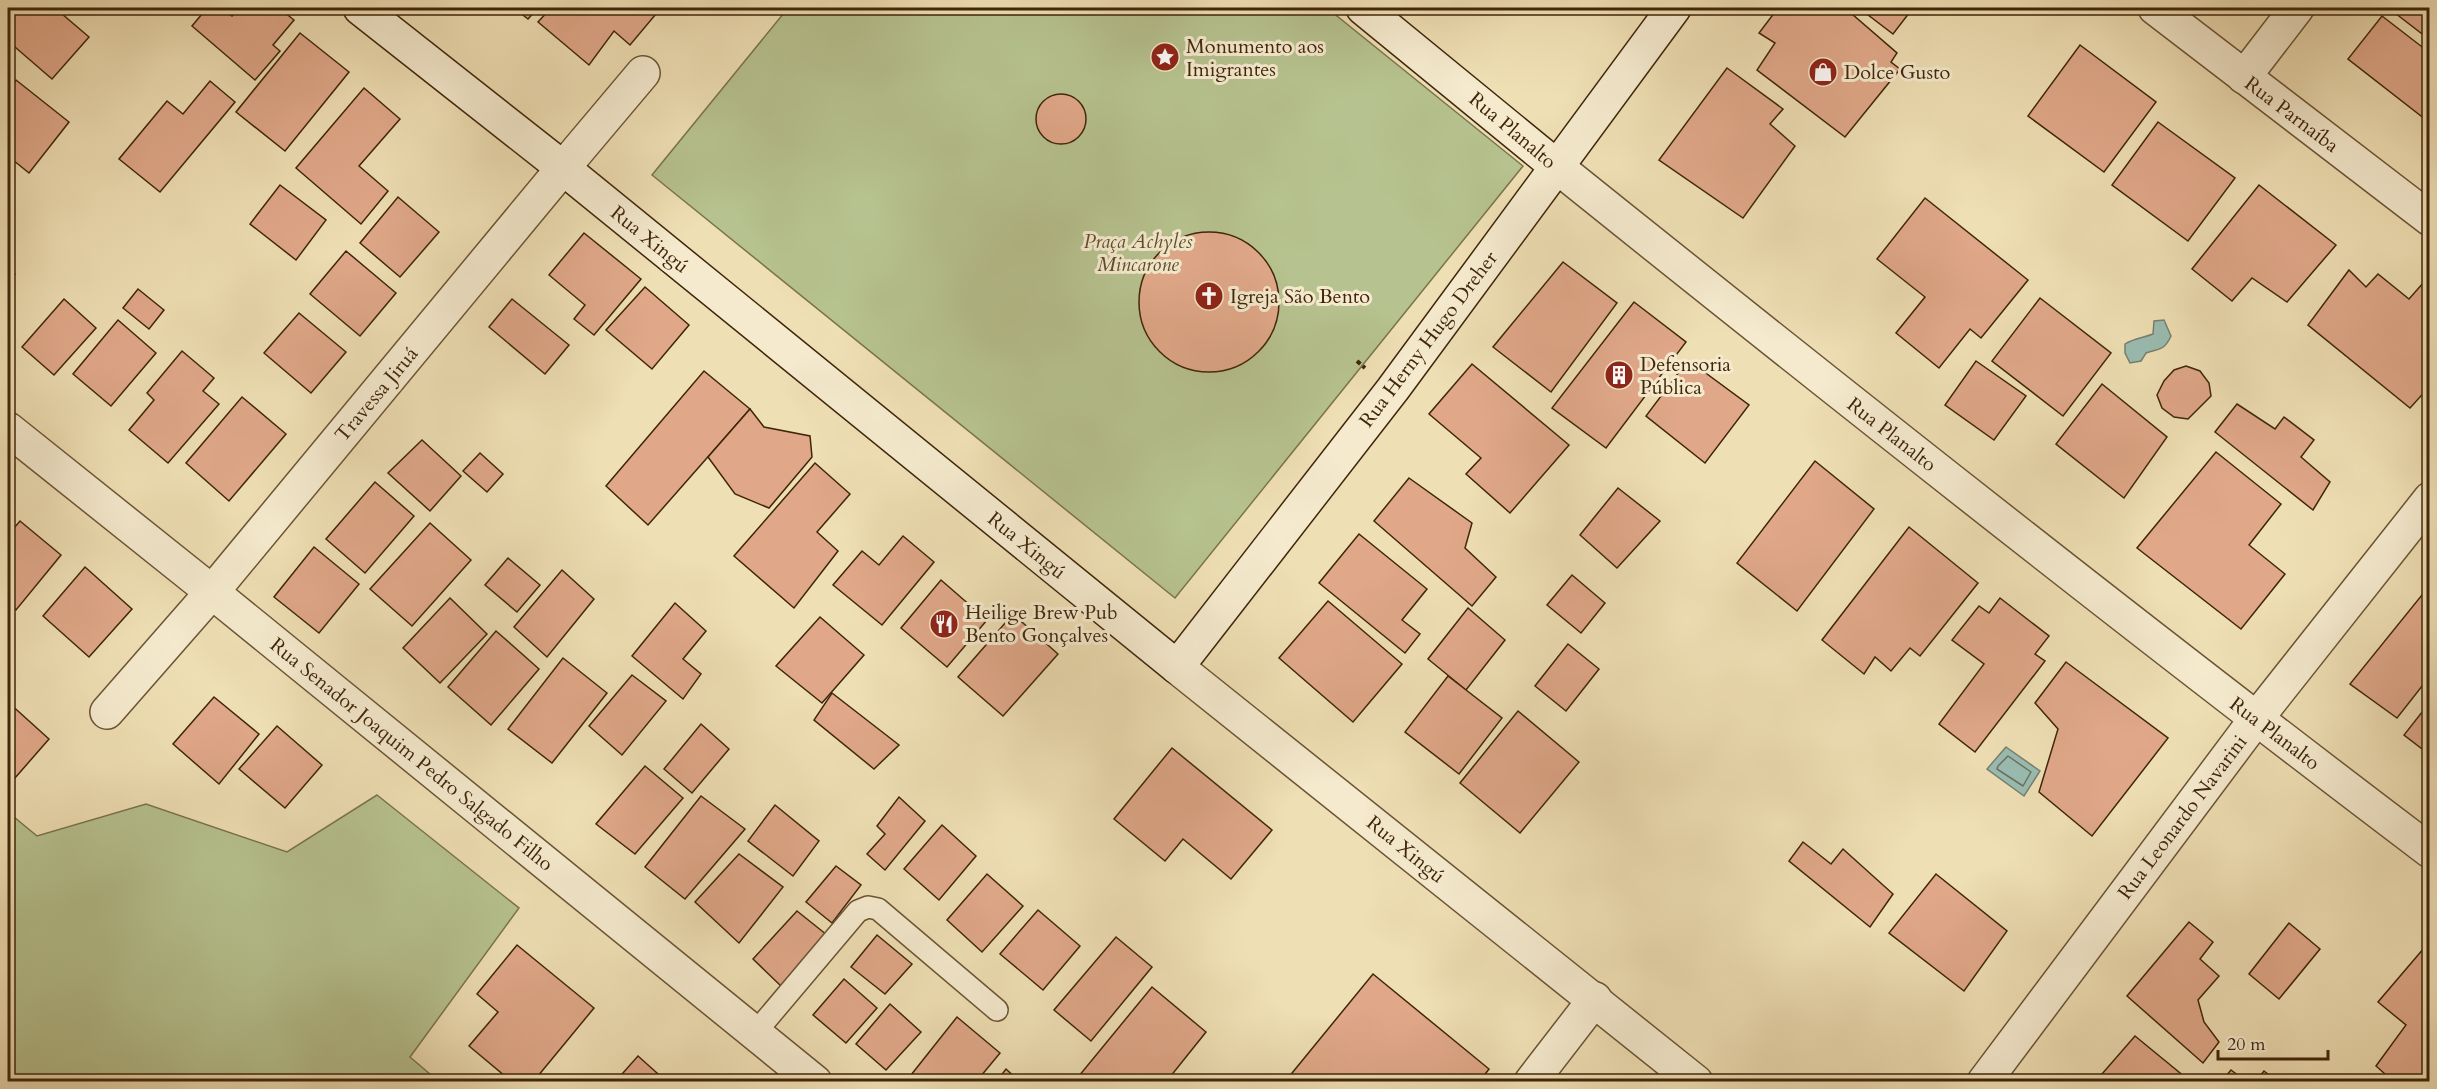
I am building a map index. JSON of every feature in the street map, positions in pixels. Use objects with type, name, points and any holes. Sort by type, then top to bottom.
[{"type":"street","name":"Rua Xingú","points":[[360,8],[563,168],[1177,667],[1696,1082]]},
{"type":"street","name":"Rua Planalto","points":[[1363,8],[1838,392],[2256,719],[2430,850]]},
{"type":"street","name":"Rua Herny Hugo Dreher","points":[[1177,667],[1393,388],[1674,8]]},
{"type":"street","name":"Rua Parnaíba","points":[[2155,8],[2430,219]]},
{"type":"street","points":[[2244,77],[2297,8]]},
{"type":"street","name":"Travessa Jiruá","points":[[107,712],[212,592],[643,73]]},
{"type":"street","name":"Rua Senador Joaquim Pedro Salgado Filho","points":[[8,429],[815,1082]]},
{"type":"street","name":"Rua Leonardo Navarini","points":[[1984,1082],[2256,719],[2430,500]]},
{"type":"street","points":[[1531,1082],[1595,999]]},
{"type":"lane","points":[[755,1033],[858,911],[868,907],[878,909],[997,1010]]},
{"type":"green space","name":"Praça Achyles Mincarone","points":[[788,8],[1327,8],[1523,166],[1175,598],[652,175]]},
{"type":"green space","points":[[377,795],[519,908],[410,1057],[438,1081],[8,1081],[8,812],[37,836],[146,804],[287,852]]},
{"type":"water","points":[[2164,320],[2171,336],[2166,344],[2146,353],[2141,361],[2130,363],[2125,353],[2125,344],[2153,334],[2154,321]]},
{"type":"water","points":[[2006,747],[2040,771],[2024,796],[1987,769]]},
{"type":"building","points":[[16,8],[55,8],[89,37],[52,79],[8,41],[8,17]]},
{"type":"building","points":[[145,8],[159,8],[153,14]]},
{"type":"building","points":[[207,8],[221,8],[232,16],[239,8],[279,8],[294,20],[273,45],[280,51],[255,80],[192,26]]},
{"type":"building","points":[[514,8],[538,8],[528,19]]},
{"type":"building","points":[[551,8],[661,8],[630,45],[614,31],[589,65],[538,22]]},
{"type":"building","points":[[1778,8],[1845,8],[1897,53],[1891,62],[1900,69],[1845,137],[1757,70],[1775,43],[1759,33]]},
{"type":"building","points":[[1859,8],[1913,8],[1893,34]]},
{"type":"building","points":[[2393,8],[2430,8],[2430,40],[2391,10]]},
{"type":"building","points":[[2382,16],[2430,53],[2430,123],[2348,59]]},
{"type":"building","points":[[300,33],[349,72],[285,151],[236,112]]},
{"type":"building","points":[[2080,45],[2156,102],[2104,172],[2028,116]]},
{"type":"building","points":[[1727,68],[1783,109],[1770,124],[1795,146],[1743,218],[1659,160]]},
{"type":"building","points":[[16,80],[69,122],[29,173],[8,156],[8,91]]},
{"type":"building","points":[[210,81],[235,102],[160,192],[119,159],[167,101],[183,114]]},
{"type":"building","points":[[364,88],[400,119],[359,166],[388,191],[361,224],[296,168]]},
{"type":"building","points":[[1066,94],[1079,101],[1085,109],[1085,129],[1079,137],[1071,143],[1056,144],[1043,137],[1037,129],[1036,114],[1043,101],[1051,95]]},
{"type":"building","points":[[2158,122],[2235,178],[2188,241],[2112,185]]},
{"type":"building","points":[[280,185],[326,220],[296,260],[250,224]]},
{"type":"building","points":[[2259,185],[2336,245],[2287,302],[2252,278],[2232,301],[2192,269]]},
{"type":"building","points":[[398,197],[439,232],[400,277],[360,243]]},
{"type":"building","points":[[1925,198],[2028,280],[1981,338],[1970,329],[1939,368],[1896,333],[1925,297],[1877,259]]},
{"type":"building","name":"Igreja São Bento","points":[[1209,232],[1236,237],[1259,252],[1274,275],[1279,302],[1274,329],[1259,352],[1236,367],[1209,372],[1182,367],[1159,352],[1144,329],[1139,302],[1144,275],[1159,252],[1182,237]]},
{"type":"building","points":[[584,233],[641,279],[594,335],[574,319],[585,305],[549,275]]},
{"type":"building","points":[[346,251],[396,293],[360,336],[310,294]]},
{"type":"building","points":[[1563,262],[1617,303],[1551,392],[1493,347]]},
{"type":"building","points":[[8,268],[15,274],[8,283]]},
{"type":"building","points":[[2349,270],[2366,287],[2378,274],[2409,299],[2424,282],[2430,286],[2430,386],[2410,408],[2308,325]]},
{"type":"building","points":[[645,287],[689,325],[652,369],[606,330]]},
{"type":"building","points":[[138,289],[164,310],[149,329],[123,308]]},
{"type":"building","points":[[2040,298],[2111,353],[2063,416],[1992,361]]},
{"type":"building","points":[[64,299],[96,328],[54,375],[22,347]]},
{"type":"building","points":[[512,299],[569,345],[545,374],[489,327]]},
{"type":"building","name":"Defensoria Pública","points":[[1634,302],[1686,342],[1606,448],[1552,408]]},
{"type":"building","points":[[299,313],[346,352],[311,393],[264,353]]},
{"type":"building","points":[[118,320],[156,353],[111,406],[73,374]]},
{"type":"building","points":[[182,351],[214,378],[203,391],[219,404],[168,463],[129,430],[154,400],[147,393]]},
{"type":"building","points":[[1688,360],[1749,405],[1705,463],[1646,416]]},
{"type":"building","points":[[1976,361],[2026,396],[1994,440],[1945,405]]},
{"type":"building","points":[[1472,364],[1569,445],[1510,513],[1466,474],[1481,458],[1429,414]]},
{"type":"building","points":[[2186,366],[2200,371],[2209,383],[2211,396],[2188,419],[2174,417],[2162,408],[2157,395],[2164,381],[2174,370]]},
{"type":"building","points":[[704,371],[750,409],[648,525],[606,486]]},
{"type":"building","points":[[2102,384],[2167,437],[2124,498],[2056,444]]},
{"type":"building","points":[[242,397],[286,434],[229,501],[186,463]]},
{"type":"building","points":[[2237,404],[2275,429],[2284,417],[2314,440],[2301,457],[2330,482],[2313,510],[2215,432]]},
{"type":"building","points":[[750,409],[764,427],[810,436],[812,457],[769,508],[735,494],[708,457]]},
{"type":"building","points":[[422,440],[461,476],[430,511],[388,473]]},
{"type":"building","points":[[2216,452],[2281,504],[2249,545],[2285,574],[2241,629],[2137,548]]},
{"type":"building","points":[[480,453],[503,474],[487,492],[463,471]]},
{"type":"building","points":[[1815,461],[1874,509],[1797,611],[1737,563]]},
{"type":"building","points":[[815,463],[850,494],[817,532],[838,551],[794,608],[734,556]]},
{"type":"building","points":[[1409,478],[1472,523],[1465,548],[1496,577],[1472,606],[1374,521]]},
{"type":"building","points":[[375,482],[414,516],[365,573],[326,539]]},
{"type":"building","points":[[1618,488],[1660,521],[1617,568],[1580,535]]},
{"type":"building","points":[[20,521],[61,555],[16,610],[8,602],[8,535]]},
{"type":"building","points":[[430,523],[471,560],[412,626],[370,589]]},
{"type":"building","points":[[1909,527],[1978,583],[1920,656],[1910,648],[1891,671],[1875,657],[1864,674],[1822,640]]},
{"type":"building","points":[[1359,534],[1427,589],[1402,620],[1420,634],[1405,653],[1319,583]]},
{"type":"building","points":[[903,536],[934,562],[882,625],[833,585],[862,551],[879,565]]},
{"type":"building","points":[[314,547],[359,584],[319,633],[274,597]]},
{"type":"building","points":[[508,558],[540,585],[517,612],[485,585]]},
{"type":"building","points":[[85,567],[132,609],[89,657],[43,616]]},
{"type":"building","points":[[562,570],[594,599],[547,657],[514,627]]},
{"type":"building","points":[[1572,575],[1605,603],[1581,633],[1547,605]]},
{"type":"building","name":"Heilige Brew Pub Bento Gonçalves","points":[[941,580],[987,620],[947,667],[901,628]]},
{"type":"building","points":[[2430,585],[2430,676],[2397,718],[2350,684]]},
{"type":"building","points":[[450,598],[487,634],[440,683],[403,648]]},
{"type":"building","points":[[2000,598],[2049,636],[2035,654],[2045,661],[1975,752],[1939,724],[1984,664],[1952,640],[1979,606],[1989,613]]},
{"type":"building","points":[[1328,601],[1402,664],[1353,722],[1279,658]]},
{"type":"building","points":[[675,603],[706,631],[683,659],[701,674],[683,699],[632,656]]},
{"type":"building","points":[[1468,608],[1505,640],[1466,690],[1428,659]]},
{"type":"building","points":[[1013,614],[1058,654],[1003,716],[958,677]]},
{"type":"building","points":[[820,617],[864,655],[822,703],[776,666]]},
{"type":"building","points":[[496,631],[539,669],[491,725],[448,687]]},
{"type":"building","points":[[1568,644],[1599,669],[1566,711],[1535,686]]},
{"type":"building","points":[[563,658],[607,693],[552,763],[508,729]]},
{"type":"building","points":[[2066,662],[2168,738],[2092,836],[2039,792],[2058,729],[2035,703]]},
{"type":"building","points":[[632,675],[666,701],[622,755],[589,726]]},
{"type":"building","points":[[1448,676],[1502,718],[1459,774],[1405,732]]},
{"type":"building","points":[[832,693],[899,745],[874,769],[814,720]]},
{"type":"building","points":[[214,697],[259,734],[219,784],[173,744]]},
{"type":"building","points":[[8,702],[49,739],[8,786]]},
{"type":"building","points":[[2430,702],[2430,755],[2404,735]]},
{"type":"building","points":[[1518,711],[1579,762],[1520,833],[1460,783]]},
{"type":"building","points":[[701,724],[729,749],[692,793],[664,769]]},
{"type":"building","points":[[277,726],[322,765],[285,808],[239,769]]},
{"type":"building","points":[[1172,748],[1272,830],[1231,879],[1183,839],[1165,861],[1114,819]]},
{"type":"building","points":[[645,766],[683,798],[635,854],[596,824]]},
{"type":"building","points":[[701,796],[745,829],[685,899],[645,867]]},
{"type":"building","points":[[899,797],[925,821],[885,870],[867,854],[885,834],[877,826]]},
{"type":"building","points":[[775,805],[819,841],[793,876],[748,841]]},
{"type":"building","points":[[942,825],[976,856],[939,900],[904,869]]},
{"type":"building","points":[[1803,842],[1831,864],[1843,849],[1893,894],[1870,927],[1789,861]]},
{"type":"building","points":[[739,854],[783,887],[739,943],[695,902]]},
{"type":"building","points":[[836,866],[861,885],[832,923],[806,902]]},
{"type":"building","points":[[987,874],[1023,906],[982,952],[947,920]]},
{"type":"building","points":[[1936,874],[2007,931],[1964,991],[1889,933]]},
{"type":"building","points":[[1038,910],[1080,946],[1043,990],[1000,954]]},
{"type":"building","points":[[797,911],[827,935],[782,987],[753,959]]},
{"type":"building","points":[[2189,922],[2213,942],[2200,959],[2219,976],[2198,1000],[2204,1022],[2219,1042],[2203,1063],[2127,996]]},
{"type":"building","points":[[2289,923],[2320,949],[2279,999],[2249,974]]},
{"type":"building","points":[[877,935],[912,964],[885,994],[851,967]]},
{"type":"building","points":[[1116,937],[1152,967],[1091,1041],[1054,1010]]},
{"type":"building","points":[[2430,941],[2430,1067],[2418,1082],[2394,1082],[2376,1066],[2406,1025],[2378,1002]]},
{"type":"building","points":[[517,945],[594,1008],[533,1082],[512,1082],[469,1046],[498,1012],[477,994]]},
{"type":"building","points":[[1373,974],[1489,1069],[1479,1082],[1293,1082],[1288,1078]]},
{"type":"building","points":[[844,979],[877,1008],[846,1043],[813,1015]]},
{"type":"building","points":[[1152,987],[1206,1032],[1166,1082],[1074,1082]]},
{"type":"building","points":[[890,1004],[921,1032],[886,1070],[856,1044]]},
{"type":"building","points":[[957,1017],[1000,1053],[976,1082],[918,1082],[911,1075]]},
{"type":"building","points":[[2135,1036],[2191,1082],[2095,1082]]},
{"type":"building","points":[[638,1056],[667,1082],[615,1082]]},
{"type":"building","points":[[1006,1069],[1020,1082],[996,1082]]},
{"type":"building","points":[[2231,1070],[2247,1082],[2221,1082]]},
{"type":"building","points":[[2264,1071],[2278,1082],[2255,1082]]},
{"type":"place","name":"Monumento aos Imigrantes","points":[[1165,57]]},
{"type":"place","name":"Dolce Gusto","points":[[1823,72]]},
{"type":"place","name":"Igreja São Bento","points":[[1209,296]]},
{"type":"place","name":"Defensoria Pública","points":[[1619,375]]},
{"type":"place","name":"Heilige Brew Pub Bento Gonçalves","points":[[944,624]]}]
